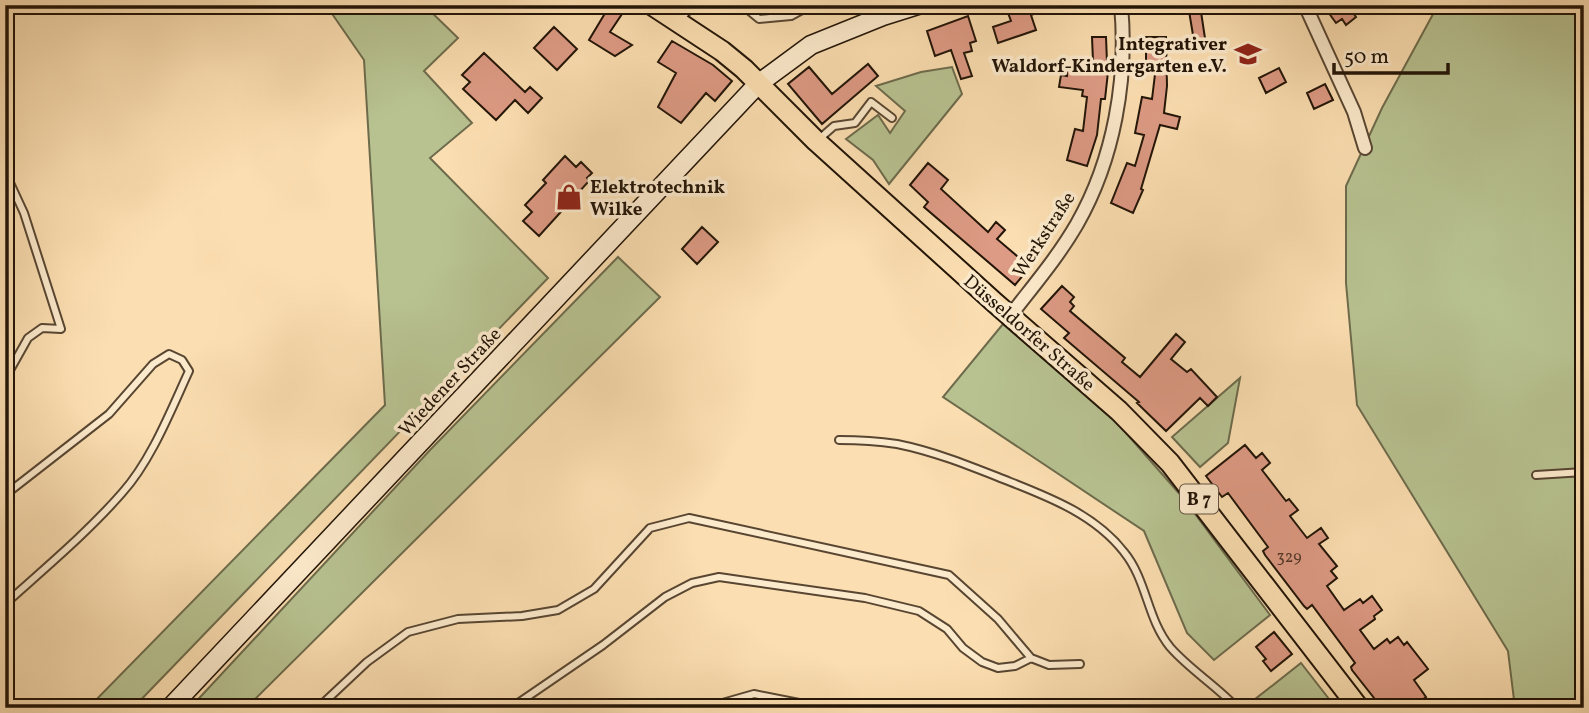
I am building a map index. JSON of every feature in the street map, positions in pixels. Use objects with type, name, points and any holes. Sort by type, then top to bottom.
[{"type":"main road","name":"Düsseldorfer Straße","points":[[652,5],[722,51],[816,141],[1119,411],[1170,463],[1359,708]]},
{"type":"main road","name":"Wiedener Straße","points":[[170,708],[758,84],[811,45],[918,5]]},
{"type":"street","name":"Werkstraße","points":[[1010,316],[1055,258],[1077,224],[1093,191],[1110,141],[1120,92],[1124,39],[1121,5]]},
{"type":"street","points":[[1305,5],[1354,111],[1365,148]]},
{"type":"lane","points":[[677,21],[694,5]]},
{"type":"lane","points":[[741,5],[759,19],[790,16],[811,5]]},
{"type":"lane","points":[[816,141],[834,126],[855,123],[872,102],[892,118]]},
{"type":"lane","points":[[5,172],[24,213],[61,329],[42,328],[28,338],[5,379]]},
{"type":"lane","points":[[5,495],[109,414],[153,365],[169,354],[182,360],[189,371],[160,434],[124,492],[64,552],[5,604]]},
{"type":"lane","points":[[839,440],[870,440],[952,459],[1058,501],[1097,526],[1124,551],[1140,576],[1152,615],[1170,646],[1222,691],[1237,708]]},
{"type":"lane","points":[[1536,475],[1584,472]]},
{"type":"lane","points":[[318,708],[367,662],[408,632],[458,619],[522,616],[558,610],[594,589],[650,528],[690,518],[948,575],[998,619],[1031,658],[1049,665],[1080,664]]},
{"type":"lane","points":[[511,708],[603,645],[665,597],[692,583],[719,578],[865,598],[919,611],[947,629],[963,648],[982,662],[998,668],[1015,666],[1031,658]]},
{"type":"lane","points":[[705,708],[754,694],[804,704]]},
{"type":"lane","points":[[520,703],[530,708]]},
{"type":"green space","points":[[326,5],[424,5],[458,38],[424,71],[472,123],[430,158],[548,278],[133,708],[88,708],[385,405],[364,60]]},
{"type":"green space","points":[[1438,5],[1584,5],[1584,708],[1515,708],[1508,651],[1357,405],[1346,283],[1346,186],[1382,108]]},
{"type":"green space","points":[[952,67],[962,94],[889,184],[873,160],[846,139],[878,115],[890,133],[905,111],[876,86],[921,72]]},
{"type":"green space","points":[[618,257],[660,297],[246,708],[190,708],[431,449]]},
{"type":"green space","points":[[1003,324],[1112,417],[1184,499],[1270,615],[1214,660],[1187,633],[1144,531],[943,397]]},
{"type":"green space","points":[[1240,378],[1228,443],[1200,467],[1172,437]]},
{"type":"green space","points":[[1301,663],[1336,708],[1261,708],[1254,700]]},
{"type":"building","points":[[610,5],[624,11],[610,32],[632,45],[615,56],[589,40]]},
{"type":"building","points":[[1005,5],[1052,7],[1031,15],[1036,30],[998,43],[993,27],[1011,21]]},
{"type":"building","points":[[1188,5],[1200,5],[1206,45],[1195,47]]},
{"type":"building","points":[[1323,5],[1348,5],[1356,17],[1346,25],[1342,19],[1336,23]]},
{"type":"building","points":[[968,16],[976,41],[970,43],[972,51],[964,53],[972,76],[961,79],[951,50],[935,56],[927,31]]},
{"type":"building","points":[[554,27],[577,49],[557,70],[534,48]]},
{"type":"building","points":[[1092,37],[1106,37],[1109,63],[1105,99],[1101,99],[1097,135],[1087,166],[1067,160],[1075,129],[1083,131],[1087,97],[1082,96],[1083,90],[1059,87],[1061,75],[1067,76],[1067,69],[1085,72],[1087,60],[1093,61]]},
{"type":"building","points":[[1146,37],[1166,37],[1167,86],[1164,113],[1180,117],[1177,129],[1160,125],[1141,189],[1143,190],[1133,213],[1111,203],[1127,163],[1135,166],[1144,135],[1135,133],[1142,97],[1152,99],[1156,66],[1146,65]]},
{"type":"building","points":[[672,41],[713,65],[732,81],[715,101],[706,93],[681,123],[658,107],[676,73],[658,62]]},
{"type":"building","points":[[484,53],[525,92],[530,87],[542,98],[528,113],[515,100],[496,120],[463,89],[470,82],[462,75]]},
{"type":"building","points":[[868,64],[878,76],[822,124],[788,84],[809,67],[832,94]]},
{"type":"building","points":[[1279,68],[1286,82],[1266,93],[1259,78]]},
{"type":"building","points":[[1325,84],[1333,100],[1314,109],[1307,93]]},
{"type":"building","points":[[565,156],[576,167],[581,162],[592,173],[587,178],[589,181],[539,236],[523,221],[532,212],[525,205],[546,183],[543,180]]},
{"type":"building","points":[[928,163],[948,180],[941,189],[988,232],[996,222],[1005,230],[997,239],[1030,267],[1015,285],[924,207],[928,202],[910,185]]},
{"type":"building","points":[[702,227],[718,242],[697,264],[682,249]]},
{"type":"building","points":[[1062,286],[1074,297],[1070,302],[1074,306],[1070,311],[1125,358],[1122,362],[1140,377],[1176,334],[1185,342],[1171,359],[1187,372],[1191,369],[1217,397],[1208,406],[1200,398],[1166,431],[1137,403],[1139,402],[1064,338],[1069,333],[1041,309]]},
{"type":"building","points":[[1245,445],[1256,458],[1262,453],[1270,463],[1262,470],[1286,501],[1289,499],[1298,510],[1290,516],[1307,538],[1321,528],[1328,538],[1319,544],[1337,566],[1331,571],[1337,578],[1327,586],[1344,610],[1360,599],[1363,603],[1372,596],[1382,610],[1360,630],[1374,649],[1387,639],[1390,643],[1398,637],[1404,645],[1407,642],[1428,669],[1414,680],[1426,697],[1411,708],[1382,708],[1352,670],[1351,667],[1355,663],[1312,605],[1307,609],[1304,606],[1265,555],[1263,551],[1268,547],[1228,493],[1222,497],[1206,476]]},
{"type":"building","points":[[1274,632],[1292,654],[1271,671],[1263,661],[1266,659],[1256,647]]},
{"type":"place","name":"Integrativer Waldorf-Kindergarten e.V.","points":[[1248,54]]},
{"type":"place","name":"Elektrotechnik Wilke","points":[[569,197]]}]
